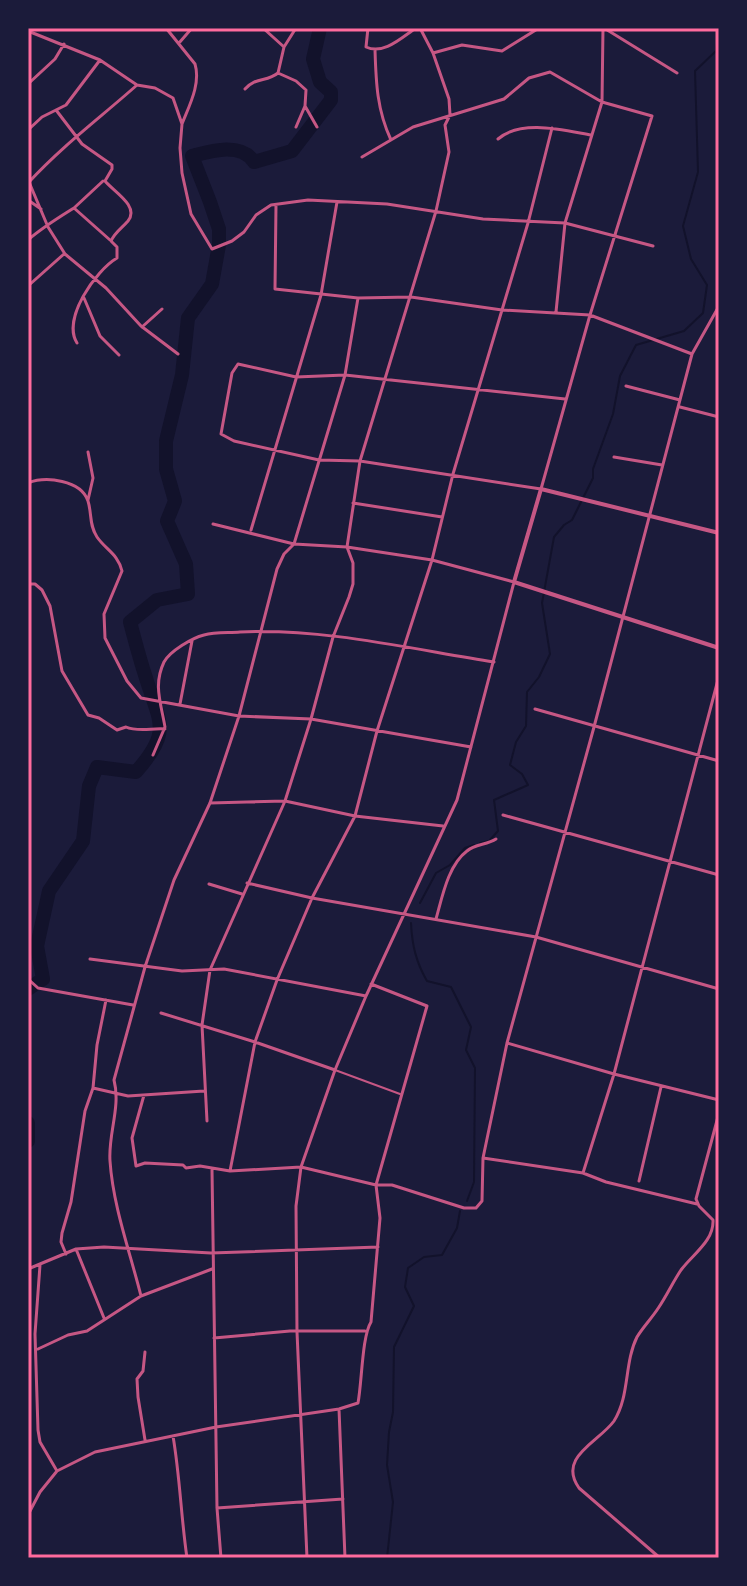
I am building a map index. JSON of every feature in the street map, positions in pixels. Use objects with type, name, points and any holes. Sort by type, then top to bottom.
[{"type":"street","points":[[166,28],[195,64],[197,76],[182,124],[181,158],[191,214],[212,249],[232,241],[263,209],[308,200],[387,204],[528,223],[565,223],[653,246]]},
{"type":"street","points":[[179,43],[192,28]]},
{"type":"street","points":[[263,28],[284,47]]},
{"type":"street","points":[[245,89],[254,80],[273,78],[278,73],[284,47],[296,28]]},
{"type":"street","points":[[207,1121],[202,1025],[210,970],[285,801],[333,637],[353,584],[353,563],[347,547],[360,461],[436,211],[449,152],[445,121],[450,115],[449,99],[433,53],[418,28],[388,47],[375,50],[366,47],[368,28]]},
{"type":"street","points":[[433,53],[462,45],[502,51],[539,28]]},
{"type":"street","points":[[604,28],[677,73]]},
{"type":"street","points":[[556,312],[565,223],[602,102],[604,28]]},
{"type":"street","points":[[28,31],[100,60],[137,85],[155,88],[173,98],[182,124]]},
{"type":"street","points":[[28,84],[55,59],[64,44]]},
{"type":"street","points":[[375,50],[381,118],[391,140]]},
{"type":"street","points":[[28,130],[72,99],[100,60]]},
{"type":"street","points":[[307,1558],[297,1332],[296,1206],[301,1167],[335,1070],[371,984],[457,800],[565,399],[652,116],[602,102],[550,72],[529,78],[504,99],[413,127],[362,157]]},
{"type":"street","points":[[278,73],[296,81],[306,90],[305,106],[296,127]]},
{"type":"street","points":[[137,85],[76,136],[29,182],[65,254],[94,277],[142,327],[178,354]]},
{"type":"street","points":[[305,106],[315,125]]},
{"type":"street","points":[[28,240],[47,223],[58,220],[74,208],[105,181],[112,169],[112,165],[84,145],[56,110]]},
{"type":"street","points":[[498,139],[515,131],[552,128],[591,135]]},
{"type":"street","points":[[230,1171],[255,1042],[312,898],[355,816],[377,731],[432,560],[453,474],[480,391],[552,128]]},
{"type":"street","points":[[105,181],[124,199],[131,211],[131,217],[111,241]]},
{"type":"street","points":[[28,200],[42,209]]},
{"type":"street","points":[[251,531],[321,295],[337,202]]},
{"type":"street","points":[[276,205],[275,289],[358,298],[411,297],[502,310],[590,315],[692,354]]},
{"type":"street","points":[[74,208],[119,252],[117,258],[94,277],[84,298],[72,328],[77,343]]},
{"type":"street","points":[[28,286],[65,254]]},
{"type":"street","points":[[84,298],[100,336],[119,355]]},
{"type":"street","points":[[141,1296],[110,1162],[110,1138],[118,1094],[114,1080],[133,1005],[174,880],[210,803],[239,716],[277,569],[284,554],[294,544],[345,375],[358,298]]},
{"type":"street","points":[[144,1095],[132,1138],[136,1166],[145,1163],[183,1165],[186,1168],[200,1166],[230,1171],[301,1167],[376,1185],[392,1185],[464,1208],[476,1208],[482,1201],[483,1158],[507,1043],[692,354],[719,306]]},
{"type":"street","points":[[142,327],[162,309]]},
{"type":"street","points":[[565,399],[345,375],[296,377],[241,364],[235,366],[232,373],[221,434],[234,441],[319,460],[360,461],[572,494],[719,533]]},
{"type":"street","points":[[626,386],[680,400]]},
{"type":"street","points":[[678,407],[719,417]]},
{"type":"street","points":[[88,452],[93,478],[88,500],[91,525],[99,539],[114,552],[122,571],[104,614],[105,638],[127,681],[141,698],[239,716],[311,719],[471,747]]},
{"type":"street","points":[[614,457],[662,465]]},
{"type":"street","points":[[28,483],[50,479],[80,490],[88,500]]},
{"type":"street","points":[[353,503],[442,517]]},
{"type":"street","points":[[213,524],[294,544],[347,547],[432,560],[514,582],[719,648]]},
{"type":"street","points":[[28,584],[35,584],[46,597],[62,671],[88,715],[117,730],[126,727],[134,730],[148,727],[165,729]]},
{"type":"street","points":[[153,755],[165,729],[157,689],[165,660],[204,634],[263,631],[333,637],[494,662]]},
{"type":"street","points":[[180,704],[193,640]]},
{"type":"street","points":[[583,1173],[614,1074],[719,676]]},
{"type":"street","points":[[535,709],[719,761]]},
{"type":"street","points":[[210,803],[285,801],[355,816],[443,826]]},
{"type":"street","points":[[503,815],[719,875]]},
{"type":"street","points":[[436,919],[443,893],[461,857],[471,848],[496,839]]},
{"type":"street","points":[[247,883],[312,898],[536,937],[719,989]]},
{"type":"street","points":[[209,884],[242,894]]},
{"type":"street","points":[[90,959],[182,971],[224,969],[366,996]]},
{"type":"street","points":[[28,979],[38,988],[133,1005]]},
{"type":"street","points":[[30,1511],[57,1471],[95,1452],[145,1440],[339,1409],[358,1403],[365,1331],[371,1322],[378,1247],[380,1218],[376,1185],[427,1006],[371,984]]},
{"type":"street","points":[[66,1254],[61,1242],[85,1111],[93,1088],[106,1000]]},
{"type":"street","points":[[161,1013],[255,1042],[402,1094]]},
{"type":"street","points":[[507,1043],[661,1087],[719,1100]]},
{"type":"street","points":[[639,1181],[661,1087]]},
{"type":"street","points":[[93,1088],[118,1094],[144,1095],[204,1091]]},
{"type":"street","points":[[697,1204],[719,1113]]},
{"type":"street","points":[[483,1158],[583,1173],[606,1182],[697,1204],[713,1220],[711,1234],[682,1270],[637,1337],[623,1397],[613,1422],[572,1465],[571,1473],[579,1488],[660,1558]]},
{"type":"street","points":[[212,1170],[211,1253],[221,1558]]},
{"type":"street","points":[[28,1269],[76,1249],[128,1247],[211,1253],[378,1247]]},
{"type":"street","points":[[76,1249],[104,1318]]},
{"type":"street","points":[[40,1265],[35,1334],[40,1442],[57,1471]]},
{"type":"street","points":[[37,1350],[68,1335],[87,1331],[141,1296],[212,1269]]},
{"type":"street","points":[[214,1338],[365,1331]]},
{"type":"street","points":[[145,1352],[137,1388],[145,1440]]},
{"type":"street","points":[[339,1409],[345,1558]]},
{"type":"street","points":[[173,1436],[187,1558]]},
{"type":"street","points":[[217,1508],[343,1499]]},
{"type":"waterway","points":[[28,989],[43,979],[37,946],[49,891],[83,841],[89,786],[97,767],[136,772],[159,736],[158,717],[130,622],[157,600],[188,594],[186,564],[167,521],[175,501],[166,469],[166,441],[182,375],[188,318],[212,284],[219,245],[219,229],[192,156],[217,150],[234,150],[242,152],[254,162],[292,151],[331,100],[331,92],[320,82],[313,59],[320,28]]},
{"type":"waterway","points":[[480,843],[489,841],[498,831],[494,800],[528,785],[522,774],[510,765],[516,742],[526,726],[527,692],[539,677],[550,654],[542,603],[554,537],[572,520],[593,478],[593,469],[613,414],[620,376],[636,345],[684,331],[703,313],[707,285],[691,259],[683,226],[698,172],[695,71],[716,51],[719,29]]},
{"type":"waterway","points":[[420,903],[436,873],[450,865],[465,848],[474,845]]},
{"type":"waterway","points":[[411,923],[415,953],[427,981],[451,987],[471,1027],[466,1050],[475,1068],[474,1182],[467,1201]]},
{"type":"waterway","points":[[28,1123],[28,1141]]},
{"type":"waterway","points":[[387,1558],[393,1502],[387,1465],[393,1412],[394,1347],[414,1306],[405,1287],[408,1268],[424,1257],[442,1255],[457,1228],[460,1211]]}]
